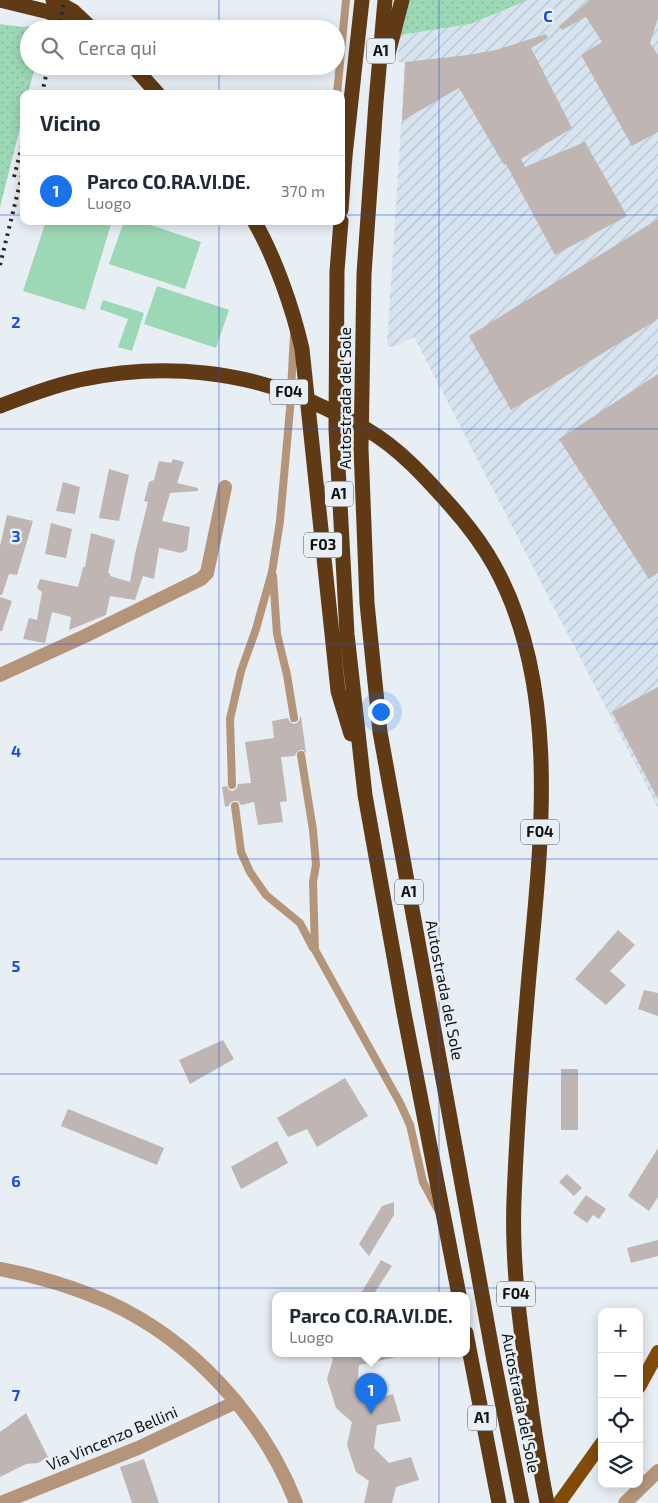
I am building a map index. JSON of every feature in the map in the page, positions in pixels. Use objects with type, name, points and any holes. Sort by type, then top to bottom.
[{"type":"highway","points":[[0,0],[49,12],[65,20]]},
{"type":"highway","points":[[53,0],[73,11],[83,20]]},
{"type":"highway","name":"A1","points":[[345,156],[362,0]]},
{"type":"highway","name":"Autostrada del Sole","points":[[385,0],[364,274],[361,448],[367,604],[380,732],[522,1503]]},
{"type":"highway","points":[[376,102],[400,5]]},
{"type":"highway","points":[[141,75],[154,90]]},
{"type":"highway","name":"F03","points":[[256,225],[263,237],[295,320],[302,349],[338,691],[362,767]]},
{"type":"highway","name":"Autostrada del Sole","points":[[340,225],[337,271],[336,429],[347,634],[365,795],[404,1013],[458,1292]]},
{"type":"highway","name":"F04","points":[[0,406],[38,391],[77,380],[110,374],[155,371],[198,372],[248,379],[300,395],[368,430],[422,472],[465,522],[494,563],[505,585],[529,658],[536,693],[541,764],[538,881],[519,1082],[514,1206],[516,1288],[531,1406],[547,1503]]},
{"type":"highway","name":"A1","points":[[470,1354],[499,1503]]},
{"type":"main road","points":[[643,1380],[658,1352]]},
{"type":"main road","points":[[558,1503],[601,1443]]},
{"type":"street","points":[[0,675],[201,579],[207,573],[225,487]]},
{"type":"street","points":[[0,1268],[62,1284],[110,1303],[165,1336],[207,1371],[236,1402],[276,1460],[296,1503]]},
{"type":"street","name":"Via Vincenzo Bellini","points":[[1,1503],[138,1448],[236,1402]]},
{"type":"street","points":[[631,1500],[658,1471]]},
{"type":"lane","points":[[344,20],[346,0]]},
{"type":"lane","points":[[337,90],[339,75]]},
{"type":"lane","points":[[334,225],[337,271]]},
{"type":"lane","points":[[232,785],[230,770],[230,719],[241,670],[256,629],[272,572],[280,521],[295,320]]},
{"type":"lane","points":[[272,572],[277,634],[287,675],[294,718]]},
{"type":"lane","points":[[301,755],[313,830],[316,865],[313,882],[315,950]]},
{"type":"lane","points":[[235,806],[242,852],[250,872],[266,895],[300,923],[315,950],[410,1125],[423,1182],[444,1222]]},
{"type":"shaded area","points":[[528,0],[658,0],[658,808],[414,337],[393,347],[387,346],[405,63],[397,62],[400,35],[470,24]]},
{"type":"green space","points":[[409,0],[528,0],[470,24],[400,35]]},
{"type":"green space","points":[[0,24],[20,27],[20,75],[33,75],[29,90],[20,90],[20,128],[0,207]]},
{"type":"green space","points":[[45,225],[111,225],[85,310],[23,291]]},
{"type":"green space","points":[[123,225],[151,225],[201,242],[185,289],[109,264]]},
{"type":"green space","points":[[157,286],[229,310],[216,348],[144,324]]},
{"type":"green space","points":[[103,300],[144,313],[132,351],[118,347],[128,319],[100,309]]},
{"type":"building","points":[[590,0],[658,0],[658,18],[650,43],[658,55],[658,132],[632,146],[581,55],[602,42],[586,17],[562,30],[559,26]]},
{"type":"building","points":[[546,34],[548,38],[531,48],[572,128],[521,159],[525,167],[585,142],[627,216],[555,255],[506,164],[504,165],[459,88],[402,121],[405,62],[496,50]]},
{"type":"building","points":[[658,219],[658,319],[511,410],[469,336]]},
{"type":"building","points":[[658,374],[658,573],[649,579],[559,439]]},
{"type":"building","points":[[173,459],[184,462],[177,483],[198,488],[198,491],[170,493],[162,521],[190,527],[187,550],[181,553],[159,548],[154,579],[143,576],[135,600],[110,596],[106,615],[69,630],[71,617],[52,612],[45,643],[23,639],[29,618],[37,620],[42,592],[37,588],[40,579],[78,587],[83,567],[85,567],[91,533],[115,540],[108,573],[110,573],[110,576],[130,582],[148,502],[144,501],[149,482],[154,480],[159,461],[171,463]]},
{"type":"building","points":[[109,469],[129,475],[119,521],[99,518]]},
{"type":"building","points":[[63,482],[80,487],[75,514],[56,511]]},
{"type":"building","points":[[7,515],[33,521],[17,575],[9,574],[2,595],[0,595],[0,546]]},
{"type":"building","points":[[51,523],[72,529],[66,558],[45,554]]},
{"type":"building","points":[[0,597],[12,601],[2,631],[0,631]]},
{"type":"building","points":[[658,687],[658,799],[612,712]]},
{"type":"building","points":[[301,716],[306,753],[300,750],[295,756],[281,757],[287,801],[280,802],[283,822],[258,825],[254,802],[241,805],[238,801],[234,801],[225,807],[222,787],[227,786],[229,790],[233,791],[237,788],[238,784],[251,783],[245,742],[274,738],[272,721],[288,718],[294,724],[298,722]]},
{"type":"building","points":[[618,930],[635,945],[610,971],[626,985],[606,1005],[575,979]]},
{"type":"building","points":[[644,990],[658,993],[658,1016],[638,1009]]},
{"type":"building","points":[[223,1040],[234,1059],[190,1084],[179,1060]]},
{"type":"building","points":[[561,1069],[578,1069],[578,1130],[561,1130]]},
{"type":"building","points":[[345,1078],[368,1116],[317,1147],[307,1129],[288,1137],[277,1118]]},
{"type":"building","points":[[68,1109],[164,1148],[157,1165],[61,1126]]},
{"type":"building","points":[[277,1141],[288,1163],[241,1189],[231,1167]]},
{"type":"building","points":[[658,1148],[658,1197],[649,1211],[628,1196]]},
{"type":"building","points":[[567,1174],[582,1188],[574,1196],[559,1182]]},
{"type":"building","points":[[586,1195],[606,1209],[599,1219],[593,1215],[587,1223],[573,1213]]},
{"type":"building","points":[[394,1202],[394,1215],[369,1256],[359,1244],[382,1206]]},
{"type":"building","points":[[658,1240],[658,1256],[631,1263],[627,1248]]},
{"type":"building","points":[[381,1260],[392,1266],[375,1292],[362,1292]]},
{"type":"building","points":[[331,1357],[396,1357],[359,1365],[357,1386],[370,1401],[393,1394],[401,1421],[377,1425],[374,1448],[389,1463],[411,1457],[419,1480],[396,1487],[392,1503],[364,1503],[369,1481],[356,1472],[347,1445],[352,1422],[336,1408],[327,1379],[333,1359]]},
{"type":"building","points":[[26,1413],[48,1457],[38,1463],[26,1464],[0,1477],[0,1432]]},
{"type":"building","points":[[144,1459],[159,1503],[132,1503],[120,1467]]},
{"type":"railway","points":[[60,20],[65,0]]},
{"type":"railway","points":[[43,90],[46,75]]},
{"type":"railway","points":[[14,177],[20,154]]},
{"type":"railway","points":[[0,265],[20,183]]},
{"type":"place","name":"Parco CO.RA.VI.DE.","points":[[371,1414]]}]
